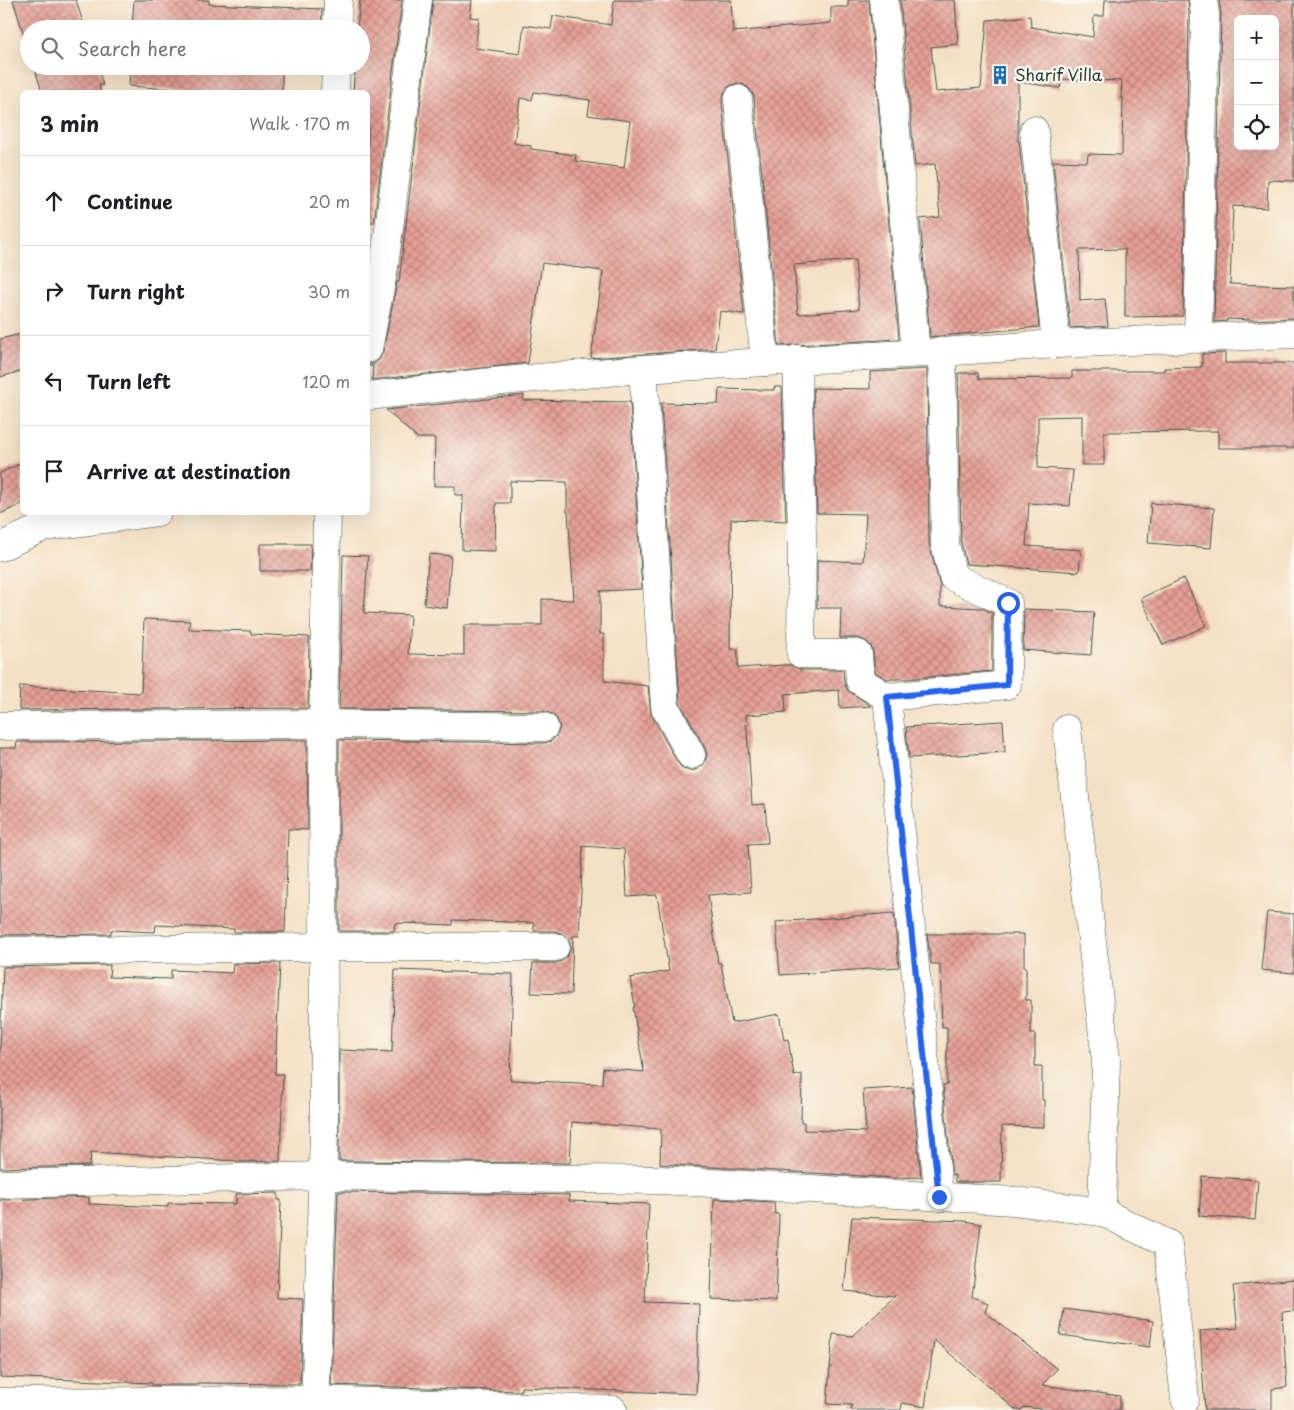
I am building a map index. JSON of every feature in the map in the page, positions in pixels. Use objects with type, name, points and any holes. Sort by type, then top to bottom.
[{"type":"street","points":[[337,20],[338,0]]},
{"type":"street","points":[[370,339],[384,267],[418,0]]},
{"type":"street","points":[[797,359],[802,533],[801,654],[858,654],[860,681],[887,697],[1007,685],[1008,603],[953,577],[945,544],[929,353],[884,0]]},
{"type":"street","points":[[1198,339],[1205,14],[1203,0]]},
{"type":"street","points":[[335,90],[336,75]]},
{"type":"street","points":[[738,98],[765,362]]},
{"type":"street","points":[[1034,130],[1056,344]]},
{"type":"street","points":[[370,396],[491,382],[644,368],[929,353],[1056,344],[1294,334]]},
{"type":"street","points":[[644,368],[665,707],[691,755]]},
{"type":"street","points":[[0,547],[43,527],[134,515]]},
{"type":"street","points":[[315,1405],[323,1176],[323,724],[327,515]]},
{"type":"street","points":[[887,697],[939,1197]]},
{"type":"street","points":[[0,726],[323,724],[544,727]]},
{"type":"street","points":[[1067,729],[1106,1060],[1102,1212]]},
{"type":"street","points":[[0,950],[556,947]]},
{"type":"street","points":[[0,1184],[323,1176],[660,1180],[1014,1201],[1102,1212],[1168,1244],[1185,1399]]},
{"type":"street","points":[[0,1402],[613,1410]]},
{"type":"building","points":[[13,0],[76,0],[82,20],[20,20],[20,22]]},
{"type":"building","points":[[134,0],[209,0],[209,4],[322,9],[321,20],[133,20]]},
{"type":"building","points":[[360,0],[402,0],[374,222],[370,222],[370,90],[353,90],[354,75],[370,75],[370,20],[358,20]]},
{"type":"building","points":[[433,0],[472,0],[470,17],[479,18],[475,48],[520,54],[524,25],[551,29],[553,16],[611,25],[614,0],[731,0],[733,32],[831,23],[831,7],[848,7],[848,0],[869,0],[899,339],[779,346],[754,97],[750,89],[737,83],[728,87],[722,101],[744,314],[720,311],[715,349],[591,358],[603,271],[542,263],[528,363],[372,380],[373,366],[370,366],[370,364],[374,364],[379,360],[383,352],[397,282],[399,282]],"holes":[[[534,92],[590,100],[588,115],[630,121],[624,168],[575,161],[576,155],[531,149],[531,146],[514,143],[520,98],[532,100]],[[855,260],[859,309],[798,314],[794,265]]]},
{"type":"building","points":[[900,0],[955,0],[958,44],[931,47],[936,92],[981,88],[987,20],[1030,16],[1031,27],[1093,37],[1094,16],[1104,16],[1105,0],[1188,0],[1183,316],[1125,317],[1125,249],[1079,250],[1080,301],[1105,299],[1108,326],[1070,328],[1053,161],[1087,162],[1088,154],[1122,155],[1122,81],[1062,79],[1060,88],[1018,82],[1018,141],[1039,327],[930,337],[920,219],[940,217],[935,164],[915,166]]},
{"type":"building","points":[[1219,0],[1294,0],[1294,181],[1268,180],[1267,208],[1233,206],[1230,284],[1294,286],[1294,318],[1227,319],[1227,321],[1214,322],[1221,14]]},
{"type":"building","points":[[37,75],[100,75],[103,85],[99,85],[100,90],[41,90]]},
{"type":"building","points":[[130,75],[282,75],[282,90],[188,90],[129,86]]},
{"type":"building","points":[[20,334],[20,372],[0,377],[0,339]]},
{"type":"building","points":[[1225,353],[1225,363],[1294,363],[1294,448],[1218,448],[1218,431],[1104,432],[1104,465],[1082,465],[1082,416],[1038,417],[1038,468],[1073,470],[1070,506],[1029,503],[1026,546],[1081,550],[1079,572],[966,564],[961,542],[958,373],[978,373],[979,379],[1072,378],[1072,371],[1164,371],[1164,368],[1202,367],[1202,354]]},
{"type":"building","points":[[927,369],[929,544],[940,586],[940,606],[982,608],[992,613],[992,671],[887,679],[875,672],[873,652],[871,646],[866,641],[858,638],[840,638],[841,608],[817,608],[817,560],[863,562],[866,514],[817,513],[813,388],[870,389],[870,372]]},
{"type":"building","points":[[774,387],[782,387],[786,521],[731,519],[730,649],[738,649],[738,668],[791,665],[801,670],[843,670],[847,690],[871,706],[840,708],[839,690],[785,694],[786,712],[746,715],[752,805],[765,804],[768,843],[748,844],[751,892],[708,895],[718,963],[721,963],[732,1023],[779,1014],[784,1040],[788,1039],[794,1076],[802,1074],[801,1122],[804,1122],[804,1130],[866,1132],[863,1090],[912,1087],[921,1177],[895,1178],[660,1164],[661,1129],[572,1122],[570,1163],[339,1161],[339,1050],[392,1052],[395,970],[513,974],[510,1080],[602,1084],[603,1068],[644,1072],[630,978],[669,971],[657,895],[627,897],[624,849],[583,846],[579,936],[573,936],[571,994],[531,993],[533,963],[555,963],[562,961],[568,955],[571,947],[569,940],[563,934],[555,931],[534,931],[534,923],[453,920],[453,925],[395,923],[394,931],[339,931],[339,740],[544,743],[551,741],[557,735],[560,727],[557,719],[552,714],[544,711],[339,709],[343,555],[368,556],[364,613],[410,615],[408,654],[464,655],[464,625],[542,625],[542,599],[574,600],[567,512],[567,482],[510,481],[510,503],[496,503],[495,551],[462,550],[463,495],[455,495],[455,486],[434,486],[435,438],[417,438],[386,410],[524,395],[523,400],[630,402],[642,589],[600,591],[600,634],[604,634],[604,681],[648,686],[651,714],[677,762],[683,769],[691,771],[698,769],[704,764],[707,755],[680,703],[661,403],[718,404],[719,389],[774,390]]},
{"type":"building","points":[[20,464],[20,505],[0,514],[0,473]]},
{"type":"building","points":[[1151,503],[1214,508],[1211,548],[1148,543]]},
{"type":"building","points":[[260,544],[311,544],[310,571],[260,571]]},
{"type":"building","points":[[429,554],[451,556],[447,608],[424,605]]},
{"type":"building","points":[[1184,578],[1206,626],[1163,645],[1141,598]]},
{"type":"building","points":[[1024,609],[1094,612],[1091,655],[1023,650]]},
{"type":"building","points":[[144,619],[190,621],[189,629],[251,631],[251,634],[309,637],[308,708],[19,710],[20,686],[141,693]]},
{"type":"building","points":[[1003,721],[1005,752],[909,758],[906,727]]},
{"type":"building","points":[[307,740],[308,830],[288,829],[285,932],[234,932],[234,929],[156,925],[155,932],[111,930],[111,934],[0,935],[0,748],[16,748],[17,742]]},
{"type":"building","points":[[1267,912],[1294,914],[1294,973],[1261,970]]},
{"type":"building","points":[[894,913],[899,967],[780,975],[776,922]]},
{"type":"building","points":[[927,934],[1024,934],[1026,1000],[1031,1000],[1031,1034],[1035,1034],[1035,1066],[1042,1066],[1044,1127],[1002,1126],[1001,1182],[955,1182],[955,1175],[952,1175],[943,1085],[947,1085],[947,1027],[942,1027],[940,964],[931,964]]},
{"type":"building","points":[[280,963],[275,1074],[283,1074],[280,1161],[237,1162],[91,1152],[90,1166],[0,1168],[0,1050],[3,967],[110,965],[109,977],[171,979],[171,970],[232,973],[233,964]]},
{"type":"building","points":[[1202,1176],[1258,1180],[1255,1220],[1199,1216]]},
{"type":"building","points":[[338,1192],[569,1195],[569,1201],[649,1204],[645,1302],[699,1304],[696,1394],[521,1387],[521,1391],[331,1385]]},
{"type":"building","points":[[278,1193],[278,1200],[281,1200],[277,1298],[303,1299],[300,1384],[197,1383],[197,1385],[152,1385],[152,1383],[0,1377],[0,1200],[89,1197],[89,1204],[168,1207],[168,1203],[236,1204],[236,1194]]},
{"type":"building","points":[[714,1199],[774,1202],[775,1214],[779,1214],[776,1301],[711,1299]]},
{"type":"building","points":[[852,1217],[965,1221],[981,1224],[972,1297],[988,1303],[985,1312],[1057,1369],[1042,1385],[1120,1396],[1120,1410],[1049,1410],[1024,1407],[1021,1410],[1016,1410],[934,1340],[925,1407],[902,1403],[901,1410],[851,1410],[852,1405],[827,1404],[833,1334],[852,1336],[895,1296],[844,1291]]},
{"type":"building","points":[[1294,1279],[1294,1311],[1282,1312],[1287,1387],[1272,1389],[1272,1410],[1205,1410],[1200,1331],[1238,1328],[1233,1286]]},
{"type":"building","points":[[1064,1309],[1153,1321],[1150,1347],[1060,1335]]},
{"type":"place","name":"Sharif Villa","points":[[1000,75]]},
{"type":"route","points":[[939,1197],[887,697],[1007,685],[1008,603]]}]
